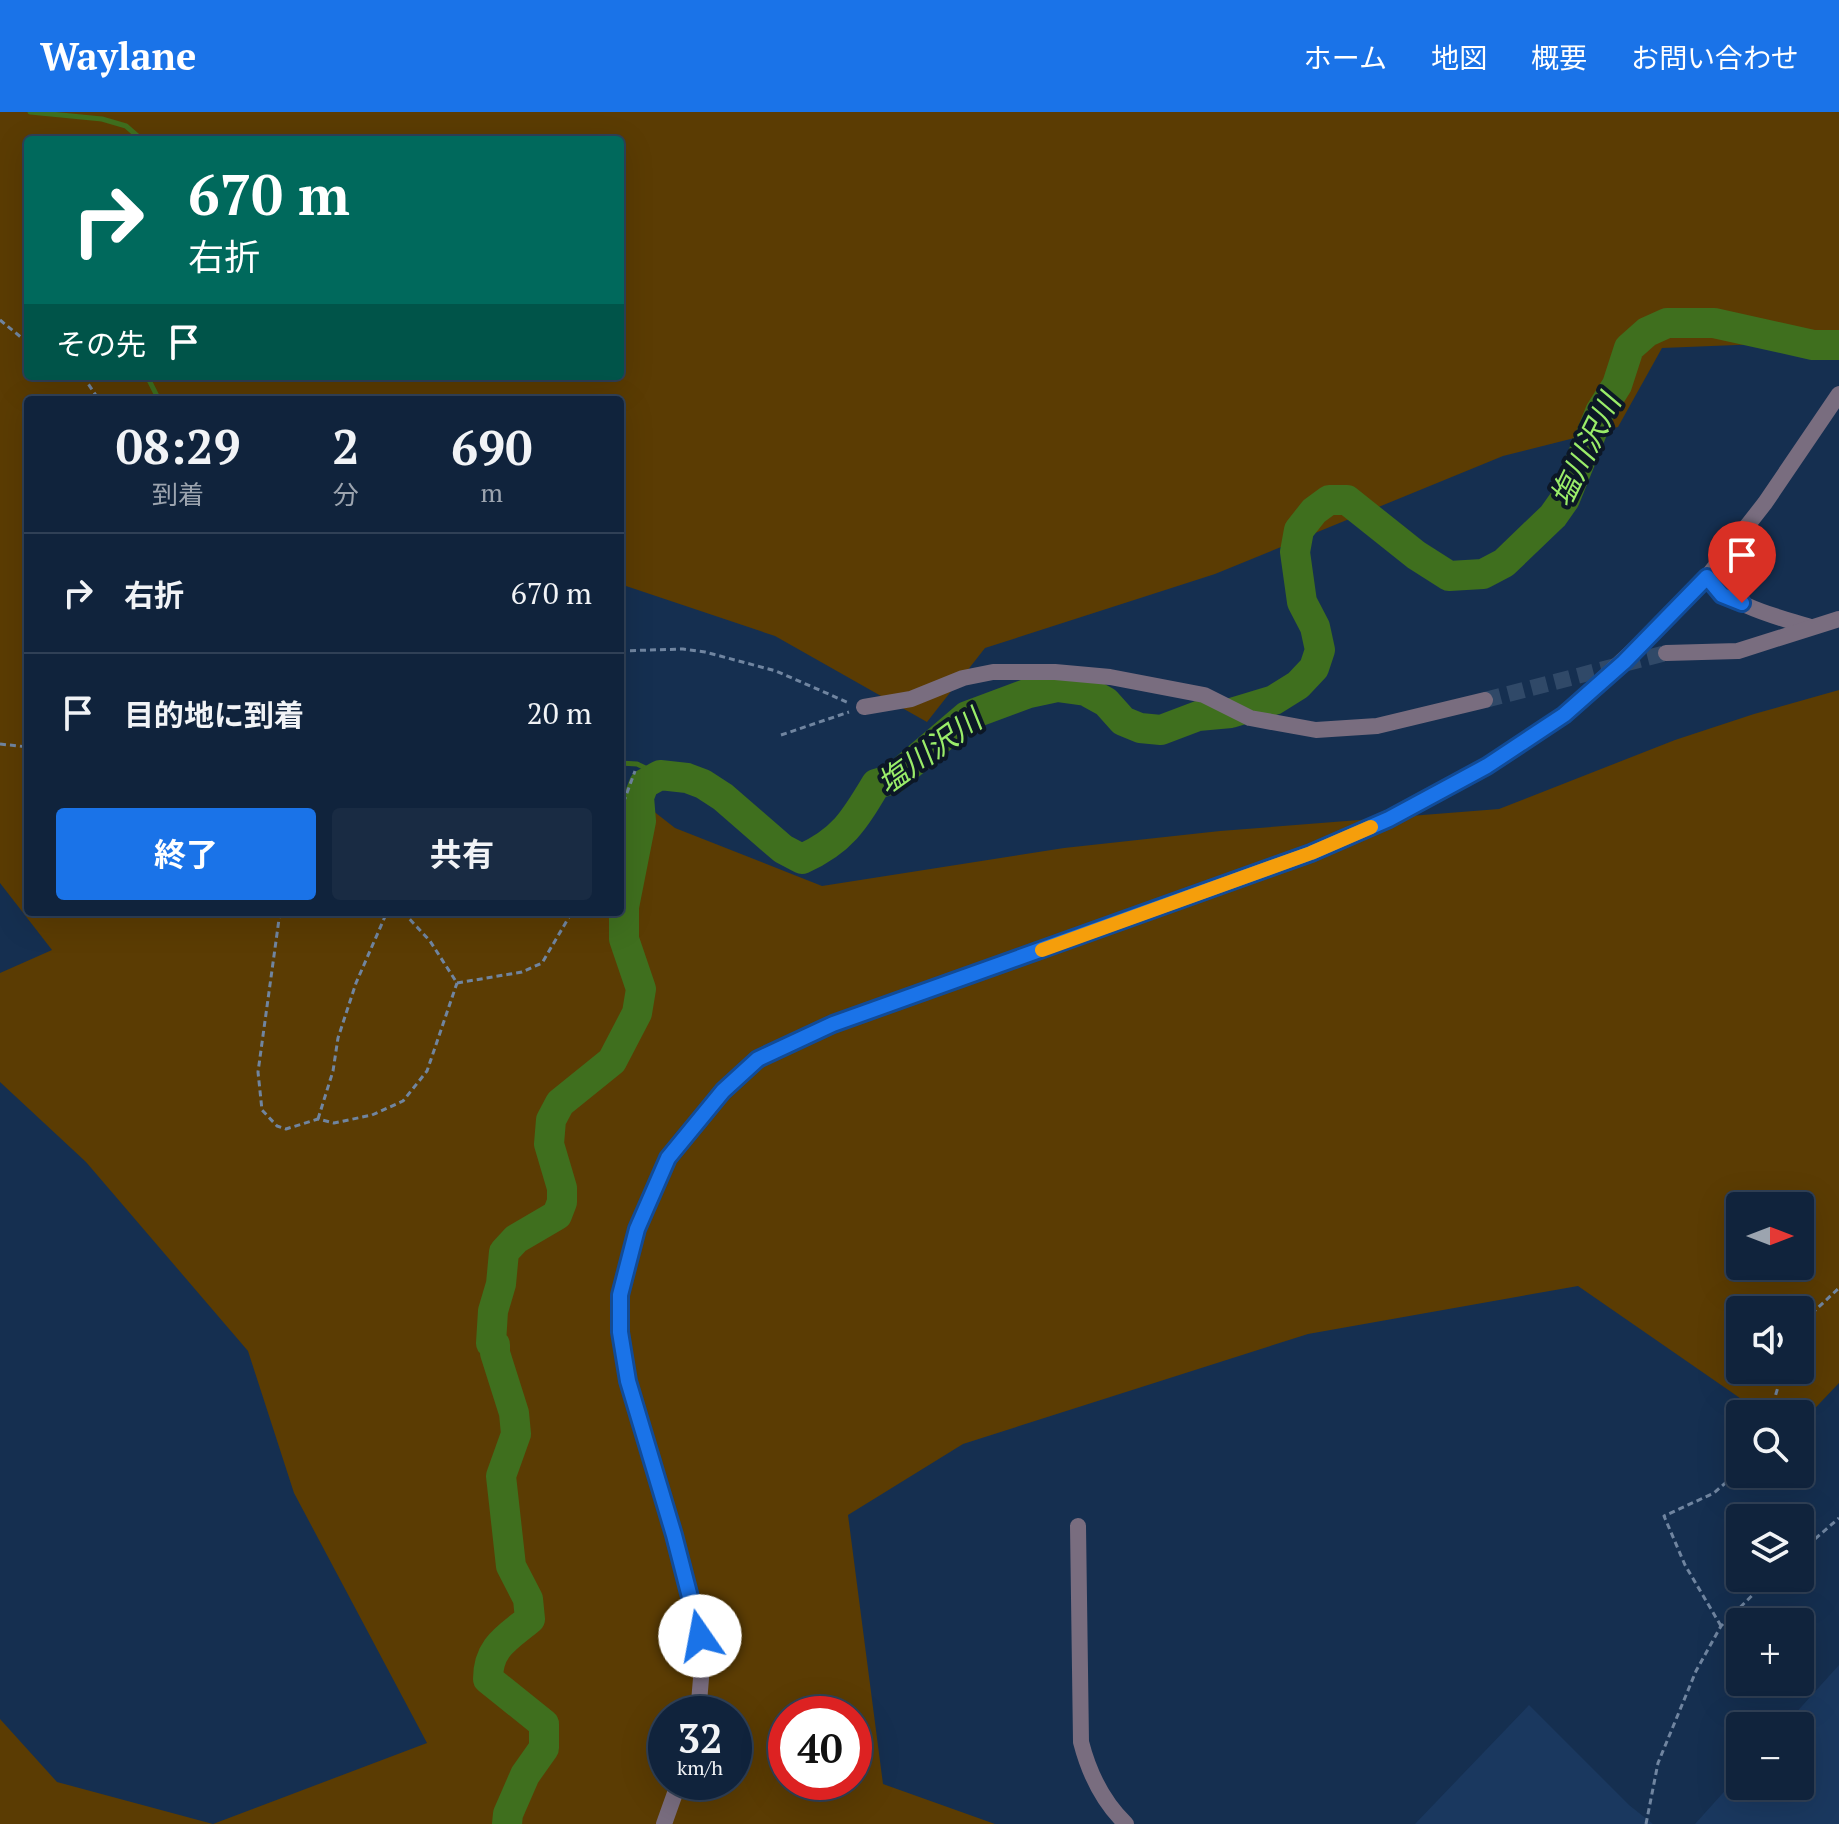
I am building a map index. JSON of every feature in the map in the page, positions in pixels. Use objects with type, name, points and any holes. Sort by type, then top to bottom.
[{"type":"street","points":[[700,1696],[703,1655],[697,1616],[628,1381],[620,1332],[620,1295],[637,1229],[668,1158],[723,1091],[758,1059],[833,1024],[1311,853],[1389,819],[1487,766],[1564,715],[1624,662],[1707,577],[1765,503],[1839,394]]},
{"type":"street","points":[[1707,577],[1722,595],[1761,612],[1810,627]]},
{"type":"street","points":[[1666,653],[1738,651],[1839,619]]},
{"type":"street","points":[[864,707],[911,699],[963,678],[993,672],[1055,672],[1110,677],[1191,692],[1225,704],[1250,718],[1316,730],[1377,726],[1485,700]]},
{"type":"street","points":[[1078,1526],[1081,1742],[1087,1768],[1100,1791],[1126,1824]]},
{"type":"street","points":[[664,1824],[673,1800]]},
{"type":"path","points":[[0,320],[24,340]]},
{"type":"path","points":[[624,651],[683,649],[705,652],[776,671],[838,700],[864,707]]},
{"type":"path","points":[[781,735],[864,707]]},
{"type":"path","points":[[0,744],[24,747]]},
{"type":"path","points":[[624,801],[635,771]]},
{"type":"path","points":[[279,916],[258,1072],[262,1110],[277,1126],[286,1129],[318,1119],[334,1123],[372,1115],[403,1101],[427,1071],[457,983]]},
{"type":"path","points":[[318,1119],[351,996],[385,916]]},
{"type":"path","points":[[407,916],[430,941],[457,983]]},
{"type":"path","points":[[457,983],[522,972],[542,963],[570,916]]},
{"type":"path","points":[[1814,1311],[1839,1288]]},
{"type":"path","points":[[1721,1626],[1685,1565],[1664,1516],[1714,1493],[1726,1482]]},
{"type":"path","points":[[1814,1540],[1839,1518]]},
{"type":"path","points":[[1646,1824],[1658,1763],[1696,1671],[1721,1626],[1756,1592]]},
{"type":"shaded area","points":[[0,112],[1839,112],[1839,341],[1662,348],[1618,427],[1503,456],[1215,574],[985,648],[927,722],[775,636],[624,585],[624,396],[24,396],[24,914],[0,883]]},
{"type":"shaded area","points":[[1839,690],[1839,1383],[1814,1409],[1814,1400],[1743,1400],[1578,1286],[1308,1334],[963,1444],[848,1515],[872,1696],[768,1696],[768,1800],[872,1800],[872,1699],[883,1784],[995,1824],[213,1824],[427,1743],[294,1493],[248,1351],[86,1162],[0,1082],[0,973],[52,950],[26,916],[624,916],[624,788],[675,828],[822,886],[1064,848],[1220,831],[1499,809],[1675,740]]},
{"type":"shaded area","points":[[1839,1665],[1839,1824],[1695,1824],[1726,1790],[1726,1800],[1814,1800],[1814,1712],[1797,1712]]},
{"type":"shaded area","points":[[1529,1705],[1629,1805],[1653,1824],[1415,1824]]},
{"type":"shaded area","points":[[0,1719],[57,1782],[213,1824],[0,1824]]},
{"type":"waterway","name":"塩川沢川","points":[[30,112],[102,119],[126,126],[137,136]]},
{"type":"waterway","name":"塩川沢川","points":[[507,1824],[508,1814],[525,1775],[544,1748],[544,1724],[488,1679],[495,1651],[530,1619],[528,1599],[511,1566],[501,1476],[516,1434],[514,1413],[495,1345],[491,1343],[493,1311],[501,1284],[504,1252],[516,1239],[557,1215],[562,1202],[562,1188],[549,1144],[551,1120],[560,1103],[612,1061],[637,1013],[641,989],[624,939],[624,907],[641,821],[639,797],[644,784],[660,775],[687,778],[703,784],[723,797],[783,849],[802,859],[827,845],[846,829],[876,784],[893,779],[967,716],[1029,693],[1057,687],[1086,691],[1106,702],[1123,721],[1140,728],[1161,730],[1198,716],[1231,713],[1274,700],[1298,685],[1314,668],[1320,650],[1315,627],[1302,602],[1295,552],[1299,530],[1314,511],[1329,500],[1347,500],[1416,555],[1449,576],[1483,574],[1504,563],[1553,516],[1565,499],[1600,412],[1617,385],[1629,348],[1647,332],[1667,323],[1714,323],[1813,345],[1839,345]]},
{"type":"waterway","name":"塩川沢川","points":[[149,380],[157,396]]},
{"type":"waterway","name":"塩川沢川","points":[[624,763],[637,764],[660,775]]},
{"type":"tunnel","points":[[1485,700],[1666,653]]},
{"type":"slow traffic","points":[[1042,950],[1311,853],[1371,827]]},
{"type":"route","points":[[700,1636],[697,1616],[628,1381],[620,1332],[620,1295],[637,1229],[668,1158],[723,1091],[758,1059],[833,1024],[1311,853],[1389,819],[1487,766],[1564,715],[1624,662],[1707,577],[1722,595],[1742,603]]}]
